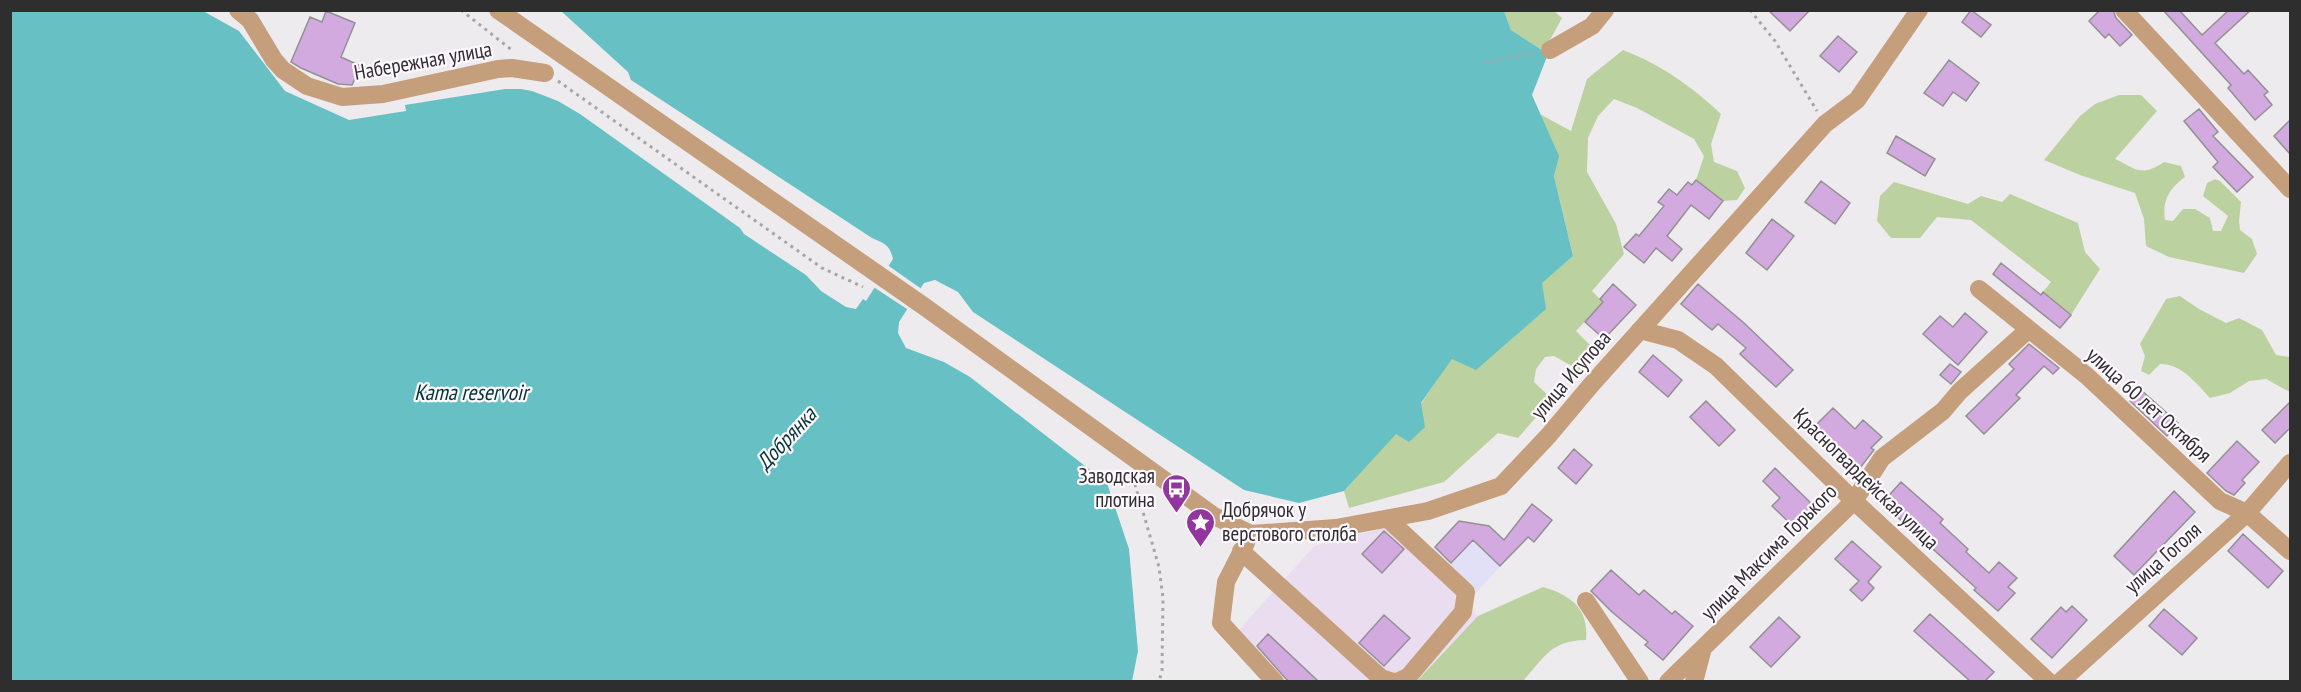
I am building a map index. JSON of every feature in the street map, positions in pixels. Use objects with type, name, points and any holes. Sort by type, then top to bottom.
[{"type":"street","name":"Набережная улица","points":[[238,10],[250,20],[274,60],[289,74],[307,86],[342,97],[383,94],[498,69],[545,73]]},
{"type":"street","points":[[1550,50],[1592,26],[1605,10]]},
{"type":"street","name":"улица Исупова","points":[[504,15],[926,307],[1214,516],[1251,534],[1336,528],[1389,520],[1428,511],[1501,486],[1825,124],[1857,100],[1919,10]]},
{"type":"street","points":[[2124,10],[2290,189]]},
{"type":"street","name":"улица 60 лет Октября","points":[[1979,289],[2087,376],[2220,501],[2247,513],[2290,551]]},
{"type":"street","name":"Красногвардейская улица","points":[[1640,330],[1678,340],[1716,366],[1854,501],[2049,681]]},
{"type":"street","name":"улица Максима Горького","points":[[1668,681],[1854,501],[1882,458],[1943,411],[1960,391],[2028,330]]},
{"type":"street","name":"улица Гоголя","points":[[2060,681],[2247,513],[2290,462]]},
{"type":"street","points":[[1241,551],[1382,678],[1396,681],[1407,677],[1463,612],[1466,592],[1389,520]]},
{"type":"street","points":[[1251,534],[1226,582],[1221,623],[1275,681]]},
{"type":"street","points":[[1586,601],[1640,681]]},
{"type":"street","points":[[1694,681],[1703,648]]},
{"type":"path","points":[[461,10],[514,51]]},
{"type":"path","points":[[1750,10],[1775,41],[1825,124]]},
{"type":"path","points":[[1485,62],[1550,50]]},
{"type":"path","points":[[545,73],[822,268],[861,285]]},
{"type":"path","points":[[1127,474],[1134,481],[1159,567],[1163,598],[1162,670],[1159,681]]},
{"type":"shaded area","points":[[1459,521],[1489,526],[1515,550],[1465,605],[1422,560]]},
{"type":"shaded area","points":[[1387,527],[1478,616],[1417,681],[1289,681],[1237,632],[1314,546]]},
{"type":"green space","points":[[1504,11],[1554,11],[1562,18],[1551,38],[1540,49],[1511,30]]},
{"type":"green space","points":[[1623,50],[1651,62],[1675,77],[1721,114],[1711,144],[1714,162],[1737,171],[1745,188],[1737,200],[1723,201],[1696,180],[1704,156],[1694,139],[1637,108],[1614,99],[1598,116],[1588,138],[1587,172],[1616,224],[1624,254],[1592,291],[1603,302],[1576,331],[1597,352],[1593,361],[1579,370],[1554,356],[1545,357],[1536,369],[1534,382],[1552,399],[1518,438],[1498,433],[1444,482],[1349,508],[1344,491],[1421,404],[1452,358],[1573,256],[1554,176],[1558,156],[1538,113],[1571,131],[1587,79]]},
{"type":"green space","points":[[2119,95],[2141,95],[2157,111],[2115,159],[2144,171],[2164,162],[2181,166],[2185,177],[2168,196],[2164,213],[2165,220],[2173,221],[2183,209],[2195,209],[2210,218],[2213,231],[2221,231],[2228,216],[2203,196],[2207,183],[2215,179],[2220,181],[2241,202],[2240,230],[2252,239],[2257,254],[2244,273],[2169,257],[2146,246],[2144,219],[2135,193],[2080,175],[2044,160],[2080,116],[2095,104]]},
{"type":"green space","points":[[1894,182],[1968,204],[1981,196],[2002,202],[2010,194],[2078,223],[2085,252],[2100,269],[2071,315],[2043,292],[2051,282],[1971,220],[1937,217],[1920,238],[1891,238],[1877,221],[1880,196]]},
{"type":"green space","points":[[2180,296],[2226,323],[2239,318],[2262,330],[2276,355],[2290,357],[2290,392],[2266,379],[2249,381],[2230,393],[2210,398],[2188,375],[2175,367],[2160,364],[2149,375],[2141,371],[2145,356],[2140,344],[2166,299]]},
{"type":"green space","points":[[1543,587],[1562,594],[1576,605],[1584,620],[1586,640],[1564,643],[1556,647],[1523,681],[1417,681],[1478,616]]},
{"type":"water","name":"Kama reservoir","points":[[10,11],[203,11],[239,31],[285,91],[349,120],[406,111],[405,105],[505,89],[532,91],[558,101],[580,114],[740,228],[744,234],[806,275],[821,291],[846,307],[856,309],[863,299],[866,301],[893,259],[886,245],[631,80],[628,72],[561,11],[1504,11],[1511,30],[1548,54],[1532,95],[1559,156],[1554,176],[1573,256],[1542,283],[1546,309],[1476,370],[1452,359],[1421,403],[1425,427],[1409,442],[1396,434],[1344,491],[1299,503],[1244,490],[973,312],[958,292],[935,280],[924,283],[899,322],[898,333],[906,348],[944,362],[970,377],[1107,483],[1129,549],[1138,651],[1132,681],[11,681]]},
{"type":"pier","points":[[886,264],[923,290],[910,311],[872,286]]},
{"type":"building","points":[[1768,10],[1810,10],[1790,31]]},
{"type":"building","points":[[1971,10],[1991,25],[1981,37],[1962,22]]},
{"type":"building","points":[[2100,10],[2113,10],[2116,18],[2132,35],[2120,46],[2109,34],[2105,38],[2089,21]]},
{"type":"building","points":[[2163,10],[2179,10],[2202,35],[2229,10],[2251,10],[2215,43],[2244,74],[2248,70],[2268,92],[2264,95],[2272,105],[2255,120],[2228,88],[2231,85]]},
{"type":"building","points":[[326,11],[355,23],[341,57],[361,66],[352,85],[338,84],[291,62],[310,17],[322,22]]},
{"type":"building","points":[[1838,36],[1857,52],[1839,72],[1820,56]]},
{"type":"building","points":[[1949,60],[1979,83],[1966,101],[1953,92],[1943,106],[1924,93]]},
{"type":"building","points":[[2199,109],[2218,132],[2213,136],[2253,177],[2237,192],[2213,167],[2218,162],[2184,121]]},
{"type":"building","points":[[2290,120],[2290,154],[2274,136]]},
{"type":"building","points":[[1896,136],[1935,159],[1925,176],[1887,153]]},
{"type":"building","points":[[1696,180],[1723,201],[1709,219],[1691,205],[1667,236],[1682,249],[1672,261],[1656,248],[1644,263],[1624,247],[1636,234],[1639,236],[1664,206],[1658,202],[1669,189],[1677,195],[1688,182],[1692,185]]},
{"type":"building","points":[[1821,181],[1850,203],[1835,224],[1805,202]]},
{"type":"building","points":[[1772,219],[1794,236],[1767,270],[1746,253]]},
{"type":"building","points":[[2001,263],[2041,295],[2043,292],[2071,315],[2060,328],[1993,274]]},
{"type":"building","points":[[1613,284],[1636,305],[1604,339],[1585,322],[1603,302],[1600,299]]},
{"type":"building","points":[[1698,284],[1744,323],[1793,370],[1776,387],[1740,354],[1746,348],[1718,324],[1712,330],[1681,304]]},
{"type":"building","points":[[1965,313],[1987,332],[1958,365],[1923,334],[1940,316],[1953,327]]},
{"type":"building","points":[[2029,344],[2059,368],[2053,374],[2044,366],[2016,395],[2020,398],[1984,434],[1966,416],[2014,369],[2009,364]]},
{"type":"building","points":[[1653,355],[1682,380],[1668,397],[1639,372]]},
{"type":"building","points":[[1950,364],[1961,372],[1951,384],[1940,375]]},
{"type":"building","points":[[2140,389],[2178,423],[2167,436],[2130,401]]},
{"type":"building","points":[[1706,401],[1735,430],[1719,446],[1690,417]]},
{"type":"building","points":[[2290,402],[2290,428],[2275,443],[2262,430]]},
{"type":"building","points":[[1833,408],[1855,429],[1863,420],[1882,437],[1871,448],[1874,450],[1860,468],[1815,426]]},
{"type":"building","points":[[2237,441],[2259,462],[2242,480],[2245,483],[2234,495],[2226,491],[2207,473]]},
{"type":"building","points":[[1574,449],[1592,465],[1576,484],[1558,468]]},
{"type":"building","points":[[1775,468],[1816,508],[1796,529],[1772,506],[1780,498],[1763,481]]},
{"type":"building","points":[[1901,482],[1943,519],[1940,523],[1989,573],[1999,562],[2017,578],[2008,587],[2015,593],[1998,611],[1974,590],[1976,588],[1882,503]]},
{"type":"building","points":[[2174,491],[2195,512],[2134,575],[2114,556]]},
{"type":"building","points":[[1532,504],[1552,520],[1534,542],[1528,537],[1500,566],[1473,540],[1451,563],[1435,547],[1459,521],[1489,526],[1504,540]]},
{"type":"building","points":[[1384,531],[1404,549],[1382,573],[1362,554]]},
{"type":"building","points":[[2243,534],[2283,571],[2268,588],[2228,551]]},
{"type":"building","points":[[1852,541],[1881,567],[1868,582],[1874,588],[1862,601],[1850,590],[1859,581],[1835,559]]},
{"type":"building","points":[[1611,570],[1639,595],[1644,590],[1672,614],[1675,611],[1693,626],[1663,660],[1645,645],[1648,642],[1591,591]]},
{"type":"building","points":[[2072,606],[2087,620],[2052,658],[2031,639],[2061,607],[2066,612]]},
{"type":"building","points":[[2164,609],[2197,638],[2182,655],[2149,626]]},
{"type":"building","points":[[1930,614],[1994,672],[1985,681],[1970,681],[1914,631]]},
{"type":"building","points":[[1384,615],[1410,638],[1384,666],[1359,643]]},
{"type":"building","points":[[1779,617],[1800,637],[1771,667],[1750,647]]},
{"type":"building","points":[[1268,634],[1318,681],[1289,681],[1286,679],[1257,646]]},
{"type":"place","name":"Заводская плотина","points":[[1176,514]]},
{"type":"place","name":"Добрячок у верстового столба","points":[[1201,548]]},
{"type":"water label","name":"Добрянка","points":[[786,438]]}]
